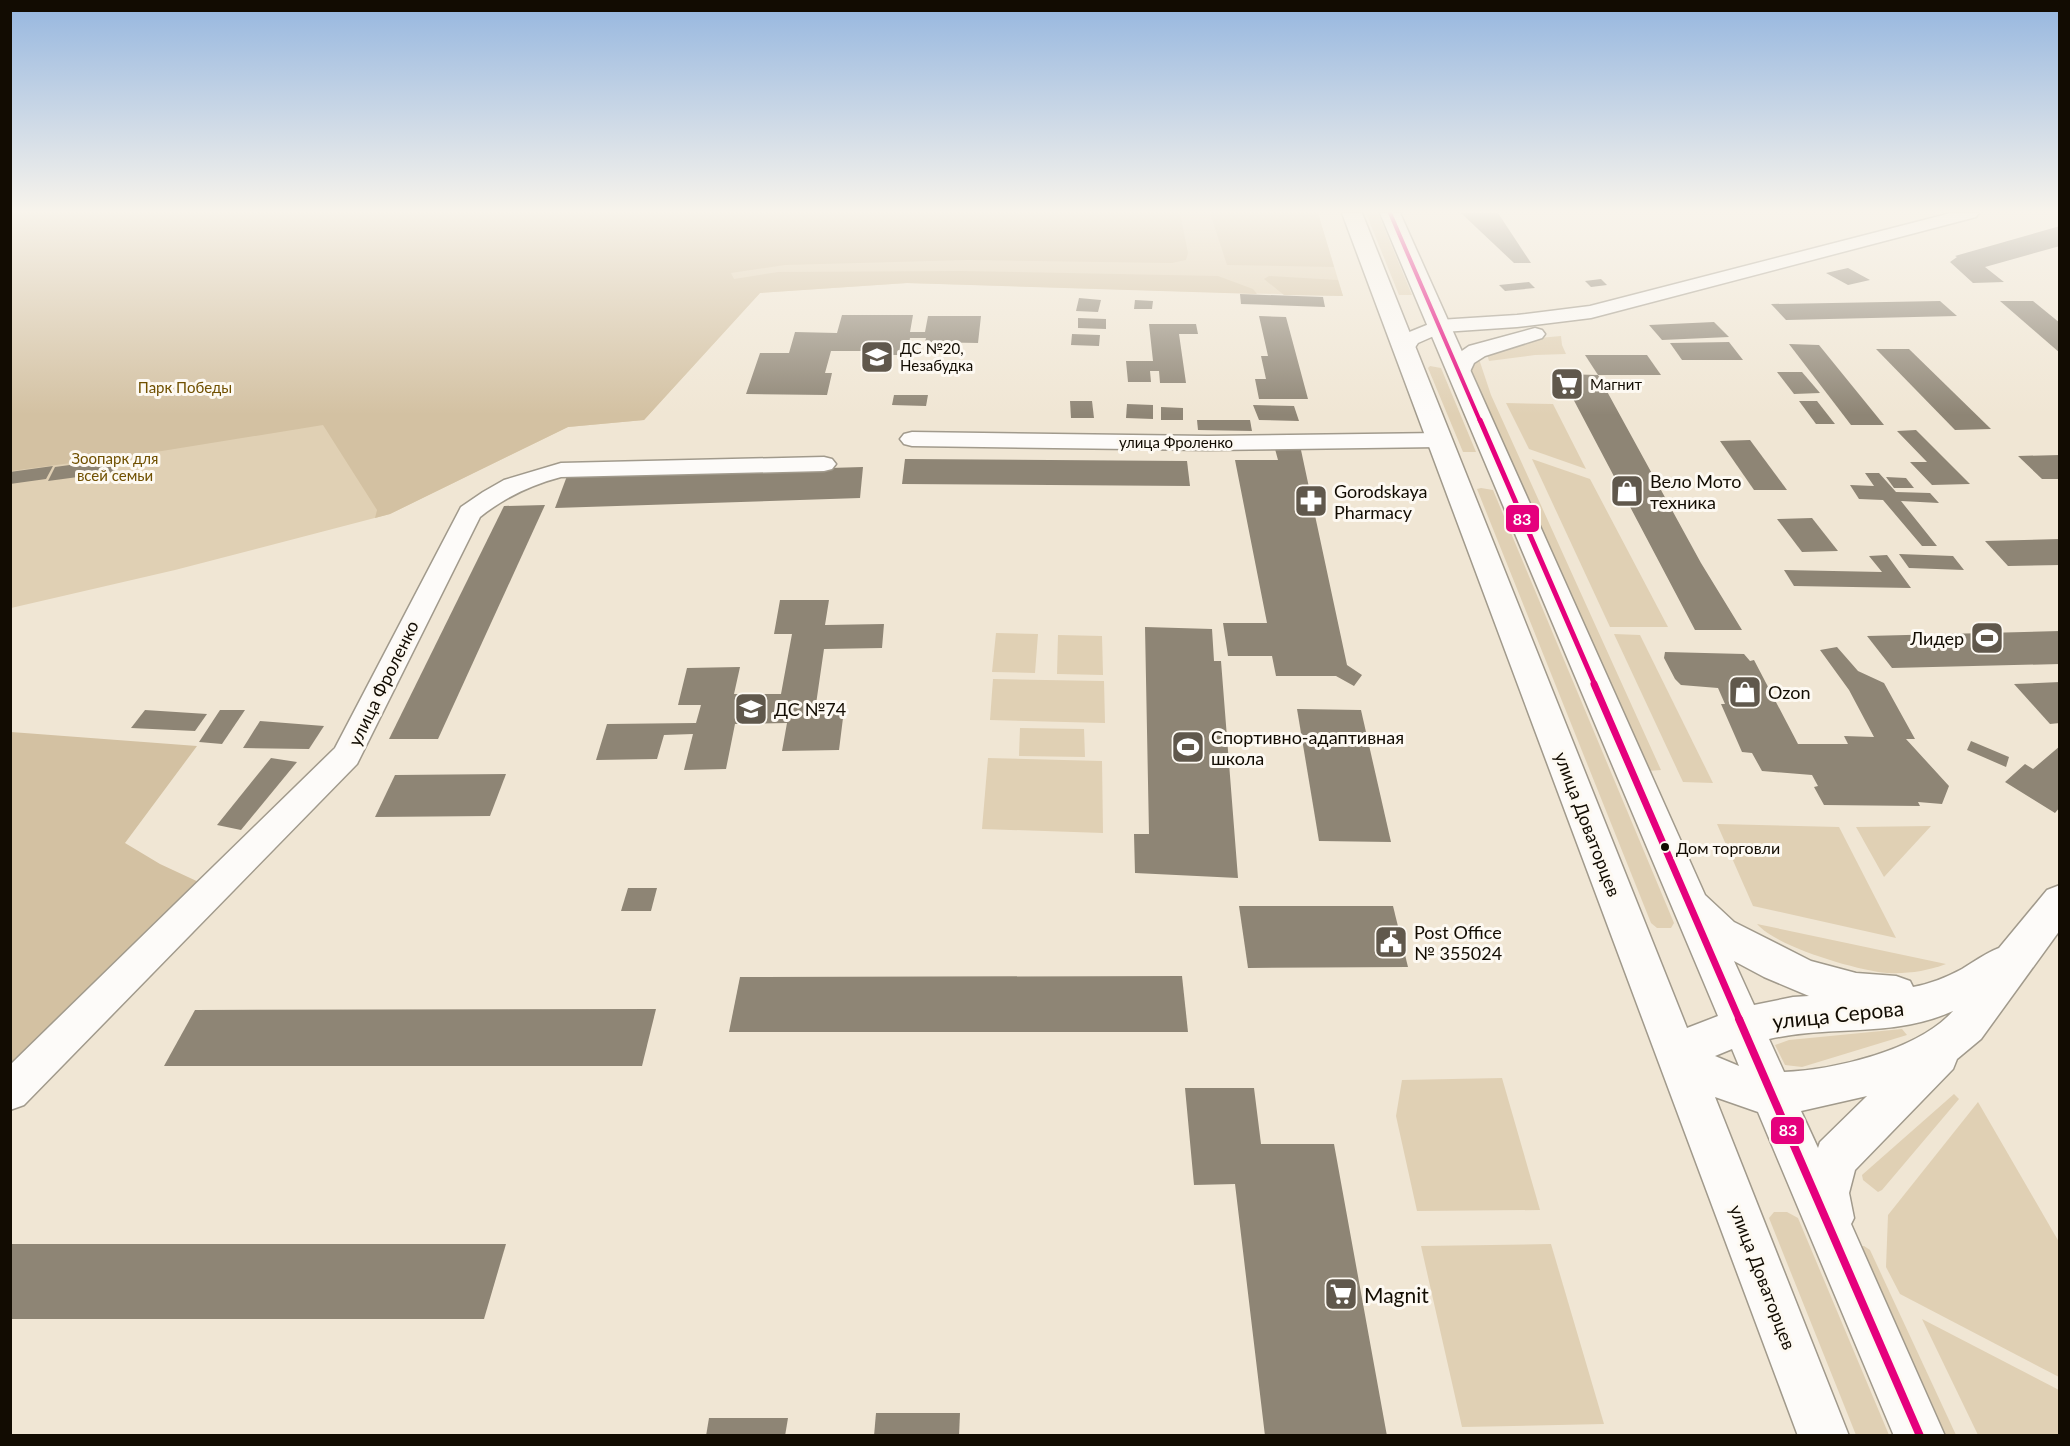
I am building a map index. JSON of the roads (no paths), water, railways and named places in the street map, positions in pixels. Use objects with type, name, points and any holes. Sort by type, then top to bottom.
[{"type":"main road","name":"улица Доваторцев","points":[[1379,280],[1392,314],[1427,337],[1459,373],[1920,1436]]},
{"type":"main road","name":"улица Доваторцев","points":[[1419,280],[1424,292],[1427,337],[1440,440],[1824,1436]]},
{"type":"main road","points":[[1453,474],[1503,472]]},
{"type":"main road","name":"улица Серова","points":[[1688,900],[1714,929],[1769,961],[1823,983],[1881,995],[1924,993],[1975,982]]},
{"type":"main road","name":"улица Серова","points":[[1834,1238],[1826,1193],[1836,1158],[1958,1035],[2018,952],[2060,901]]},
{"type":"main road","name":"улица Серова","points":[[1958,1035],[1920,1057],[1880,1073],[1808,1090],[1772,1093],[1724,1082],[1679,1059],[1703,1041],[1743,1026],[1793,1015],[1888,1011],[1930,1002],[1975,982],[2018,952]]},
{"type":"street","points":[[1427,337],[1591,312],[1712,280]]},
{"type":"street","points":[[1424,292],[1439,303],[1474,313],[1548,318]]},
{"type":"street","points":[[1459,373],[1464,360],[1477,351],[1535,334],[1591,312]]},
{"type":"street","points":[[1427,337],[1470,342],[1535,334]]},
{"type":"street","name":"улица Фроленко","points":[[912,439],[1208,443],[1440,440]]},
{"type":"street","name":"улица Фроленко","points":[[10,1092],[346,756],[470,513],[488,497],[522,480],[561,470],[824,464]]},
{"type":"place","name":"ДС №20, Незабудка","points":[[877,357]]},
{"type":"place","name":"Магнит","points":[[1567,384]]},
{"type":"place","name":"Вело Мото техника","points":[[1627,491]]},
{"type":"place","name":"Gorodskaya Pharmacy","points":[[1311,501]]},
{"type":"place","name":"Лидер","points":[[1987,638]]},
{"type":"place","name":"Ozon","points":[[1745,692]]},
{"type":"place","name":"ДС №74","points":[[751,709]]},
{"type":"place","name":"Спортивно-адаптивная школа","points":[[1188,747]]},
{"type":"place","name":"Дом торговли","points":[[1665,847]]},
{"type":"place","name":"Post Office № 355024","points":[[1391,942]]},
{"type":"place","name":"Magnit","points":[[1341,1294]]},
{"type":"park label","name":"Парк Победы","points":[[185,387]]},
{"type":"park label","name":"Зоопарк для всей семьи","points":[[115,466]]}]
